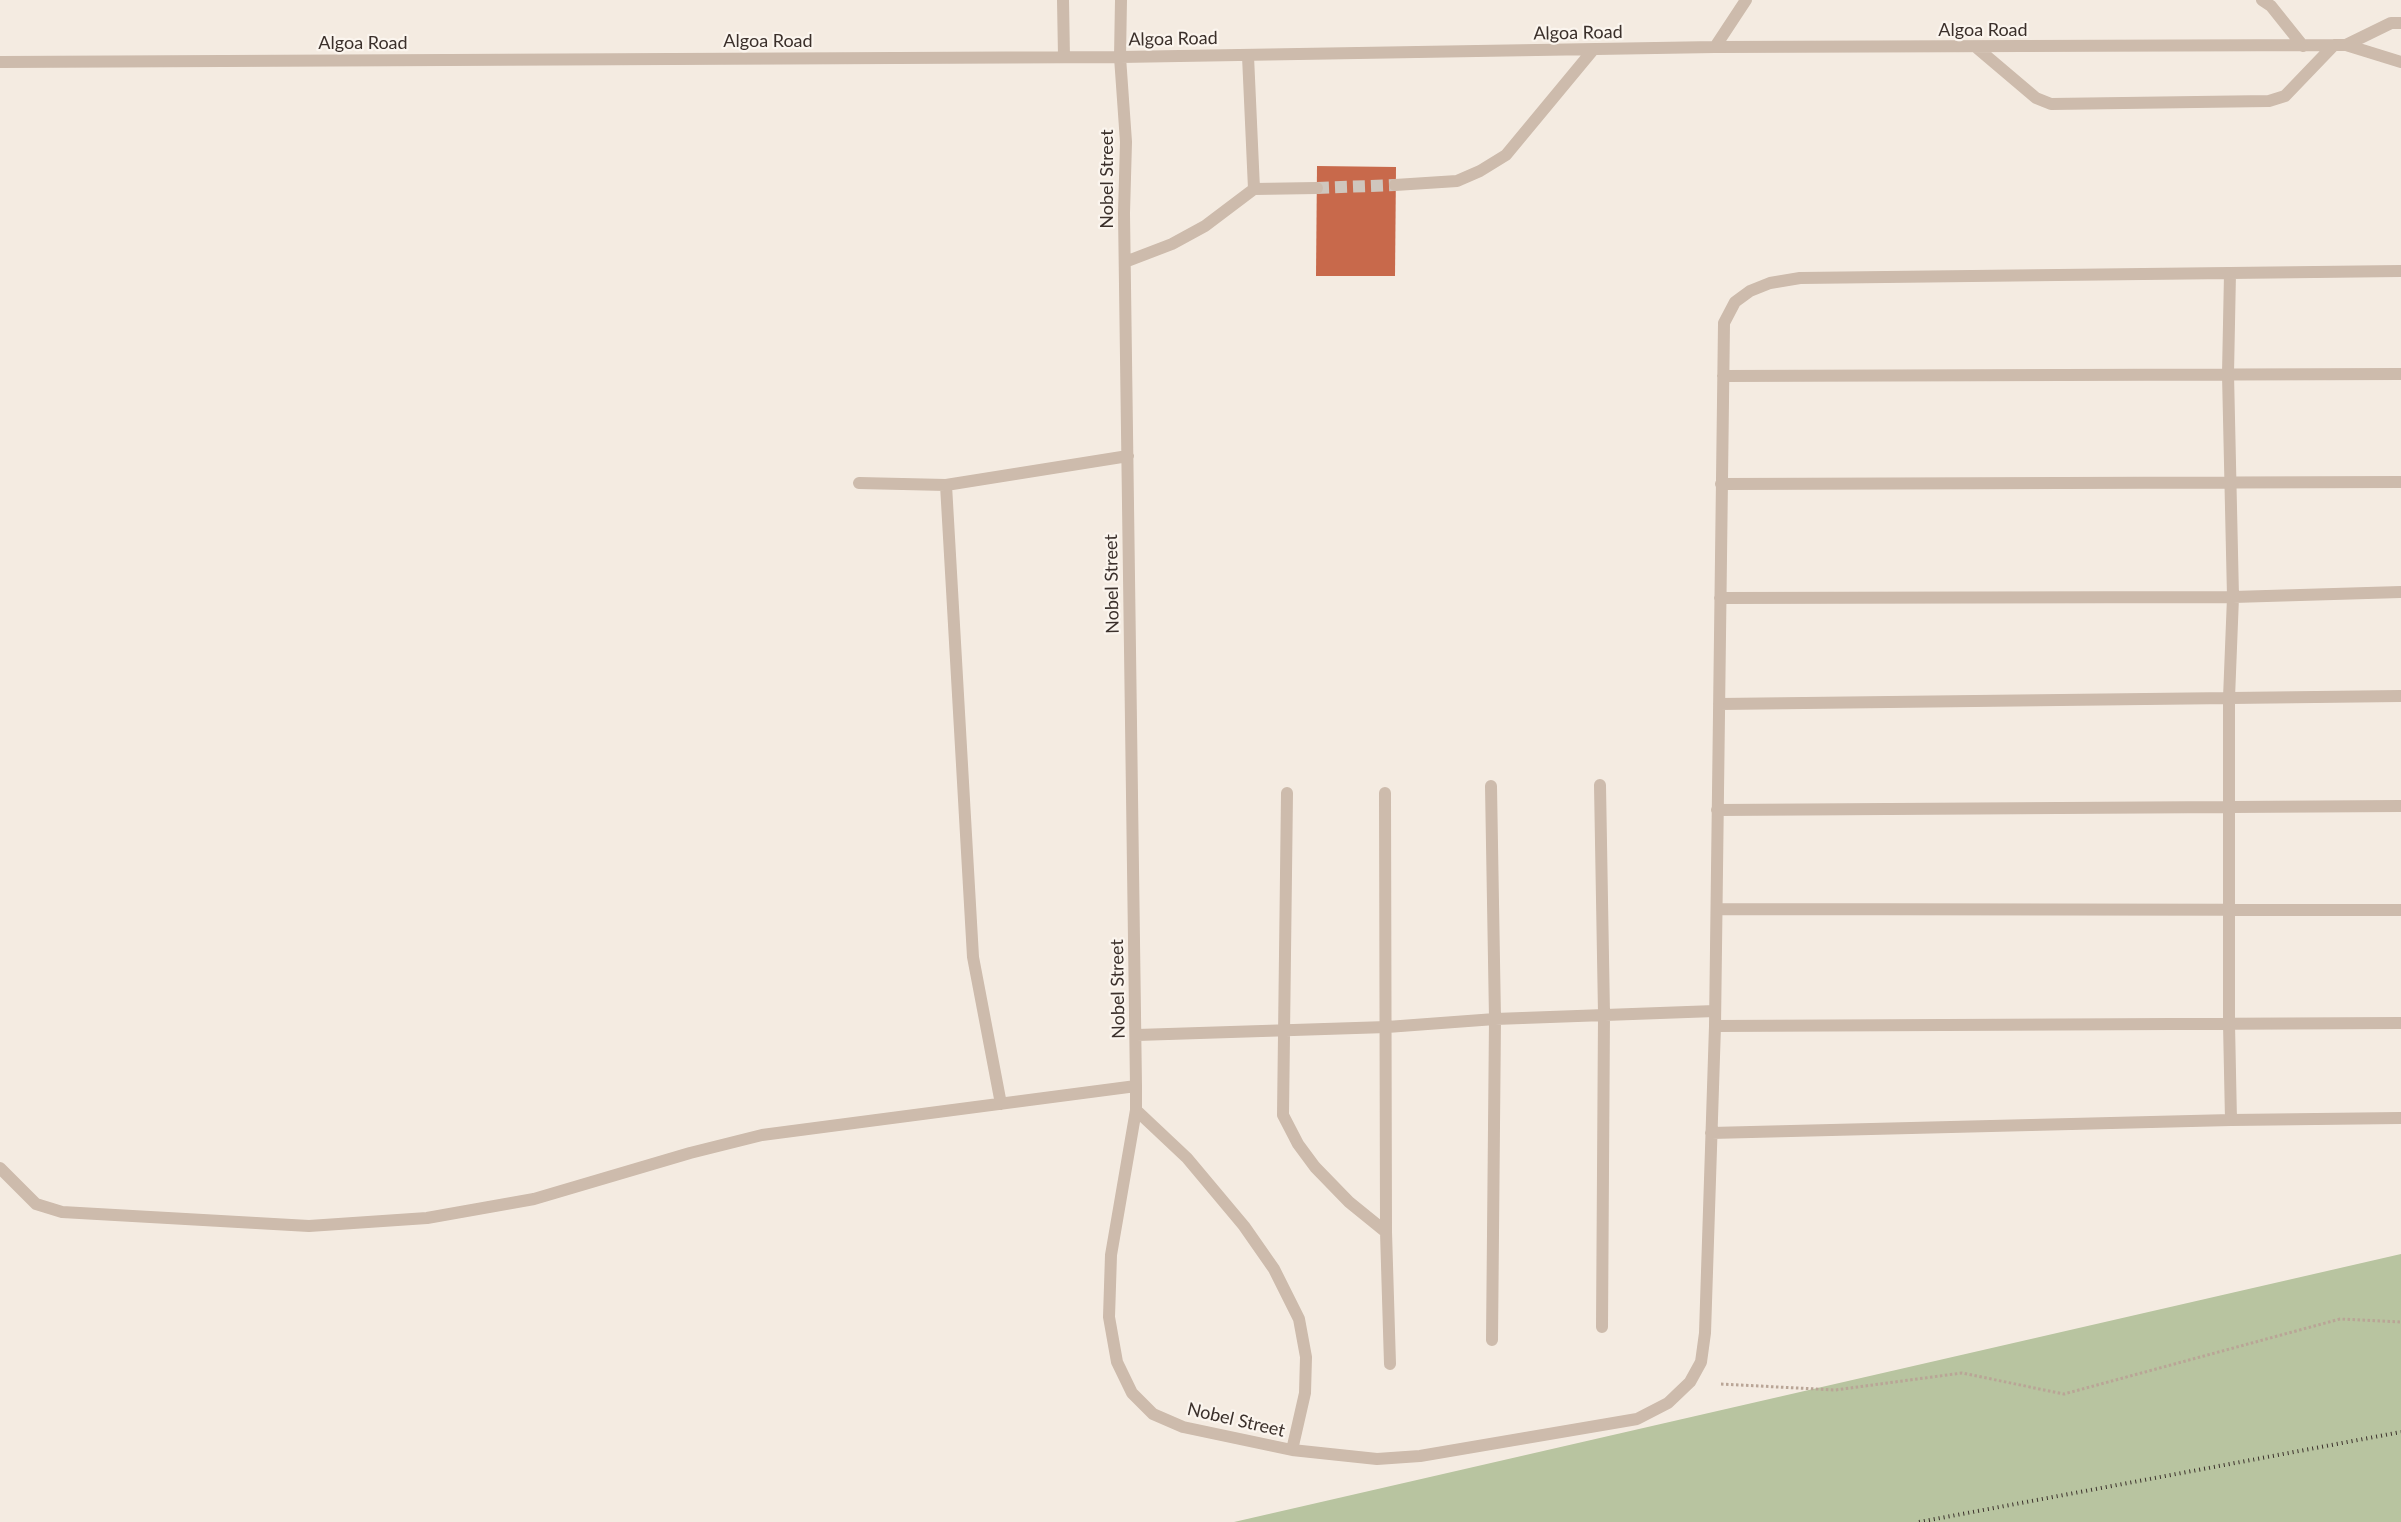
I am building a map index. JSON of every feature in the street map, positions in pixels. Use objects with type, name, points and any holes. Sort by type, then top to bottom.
[{"type":"street","points":[[1063,0],[1064,57]]},
{"type":"street","name":"Nobel Street","points":[[1121,0],[1120,57],[1126,142],[1125,262],[1137,1035],[1136,1110],[1111,1256],[1110,1317],[1118,1362],[1132,1393],[1153,1414],[1183,1427],[1292,1450],[1304,1393],[1306,1357],[1299,1320],[1274,1269],[1244,1226],[1187,1158],[1136,1110]]},
{"type":"street","points":[[1715,47],[1746,0]]},
{"type":"street","points":[[2262,0],[2271,6],[2303,46]]},
{"type":"street","name":"Algoa Road","points":[[2340,45],[2391,23],[2401,23]]},
{"type":"street","points":[[1977,48],[2036,98],[2051,104],[2269,101],[2285,96],[2340,45]]},
{"type":"street","name":"Algoa Road","points":[[0,62],[1120,57],[1715,47],[1977,48],[2340,45],[2401,62]]},
{"type":"street","points":[[1395,185],[1457,182],[1506,155],[1593,50]]},
{"type":"street","points":[[1248,56],[1254,189]]},
{"type":"street","points":[[1125,262],[1172,244],[1206,226],[1254,189],[1317,188]]},
{"type":"street","points":[[1292,1450],[1377,1459],[1420,1456],[1628,1421],[1637,1419],[1668,1403],[1690,1382],[1701,1362],[1705,1333],[1715,1026],[1722,376],[1724,323],[1735,302],[1750,291],[1770,283],[1800,278],[2401,271]]},
{"type":"street","points":[[2230,273],[2228,374],[2233,597],[2229,698],[2229,1024],[2231,1120]]},
{"type":"street","points":[[1722,376],[2401,374]]},
{"type":"street","points":[[859,483],[946,485],[1128,456]]},
{"type":"street","points":[[1721,484],[2401,482]]},
{"type":"street","points":[[946,485],[973,957],[1001,1104]]},
{"type":"street","points":[[1720,598],[2233,597],[2401,592]]},
{"type":"street","points":[[1719,704],[2401,696]]},
{"type":"street","points":[[1600,785],[1604,1014],[1602,1327]]},
{"type":"street","points":[[1491,786],[1495,1018],[1492,1340]]},
{"type":"street","points":[[1287,793],[1282,1029],[1283,1115],[1298,1144],[1315,1167],[1349,1202],[1386,1232]]},
{"type":"street","points":[[1385,793],[1386,1232],[1390,1364]]},
{"type":"street","points":[[1717,810],[2401,806]]},
{"type":"street","points":[[1717,909],[2401,910]]},
{"type":"street","points":[[1137,1035],[1387,1027],[1495,1018],[1715,1011]]},
{"type":"street","points":[[1715,1026],[2401,1022]]},
{"type":"street","points":[[0,1168],[36,1204],[62,1212],[309,1226],[427,1218],[534,1199],[690,1153],[762,1135],[1136,1086]]},
{"type":"street","points":[[1711,1133],[2231,1120],[2401,1118]]},
{"type":"path","points":[[1690,1382],[1834,1390],[1962,1373],[2064,1394],[2340,1319],[2401,1322]]},
{"type":"green space","points":[[2401,1254],[2401,1522],[1234,1522]]},
{"type":"building","points":[[1317,166],[1396,167],[1395,276],[1316,276]]},
{"type":"tunnel","points":[[1317,188],[1395,185]]},
{"type":"railway","points":[[1919,1522],[2401,1432]]}]
